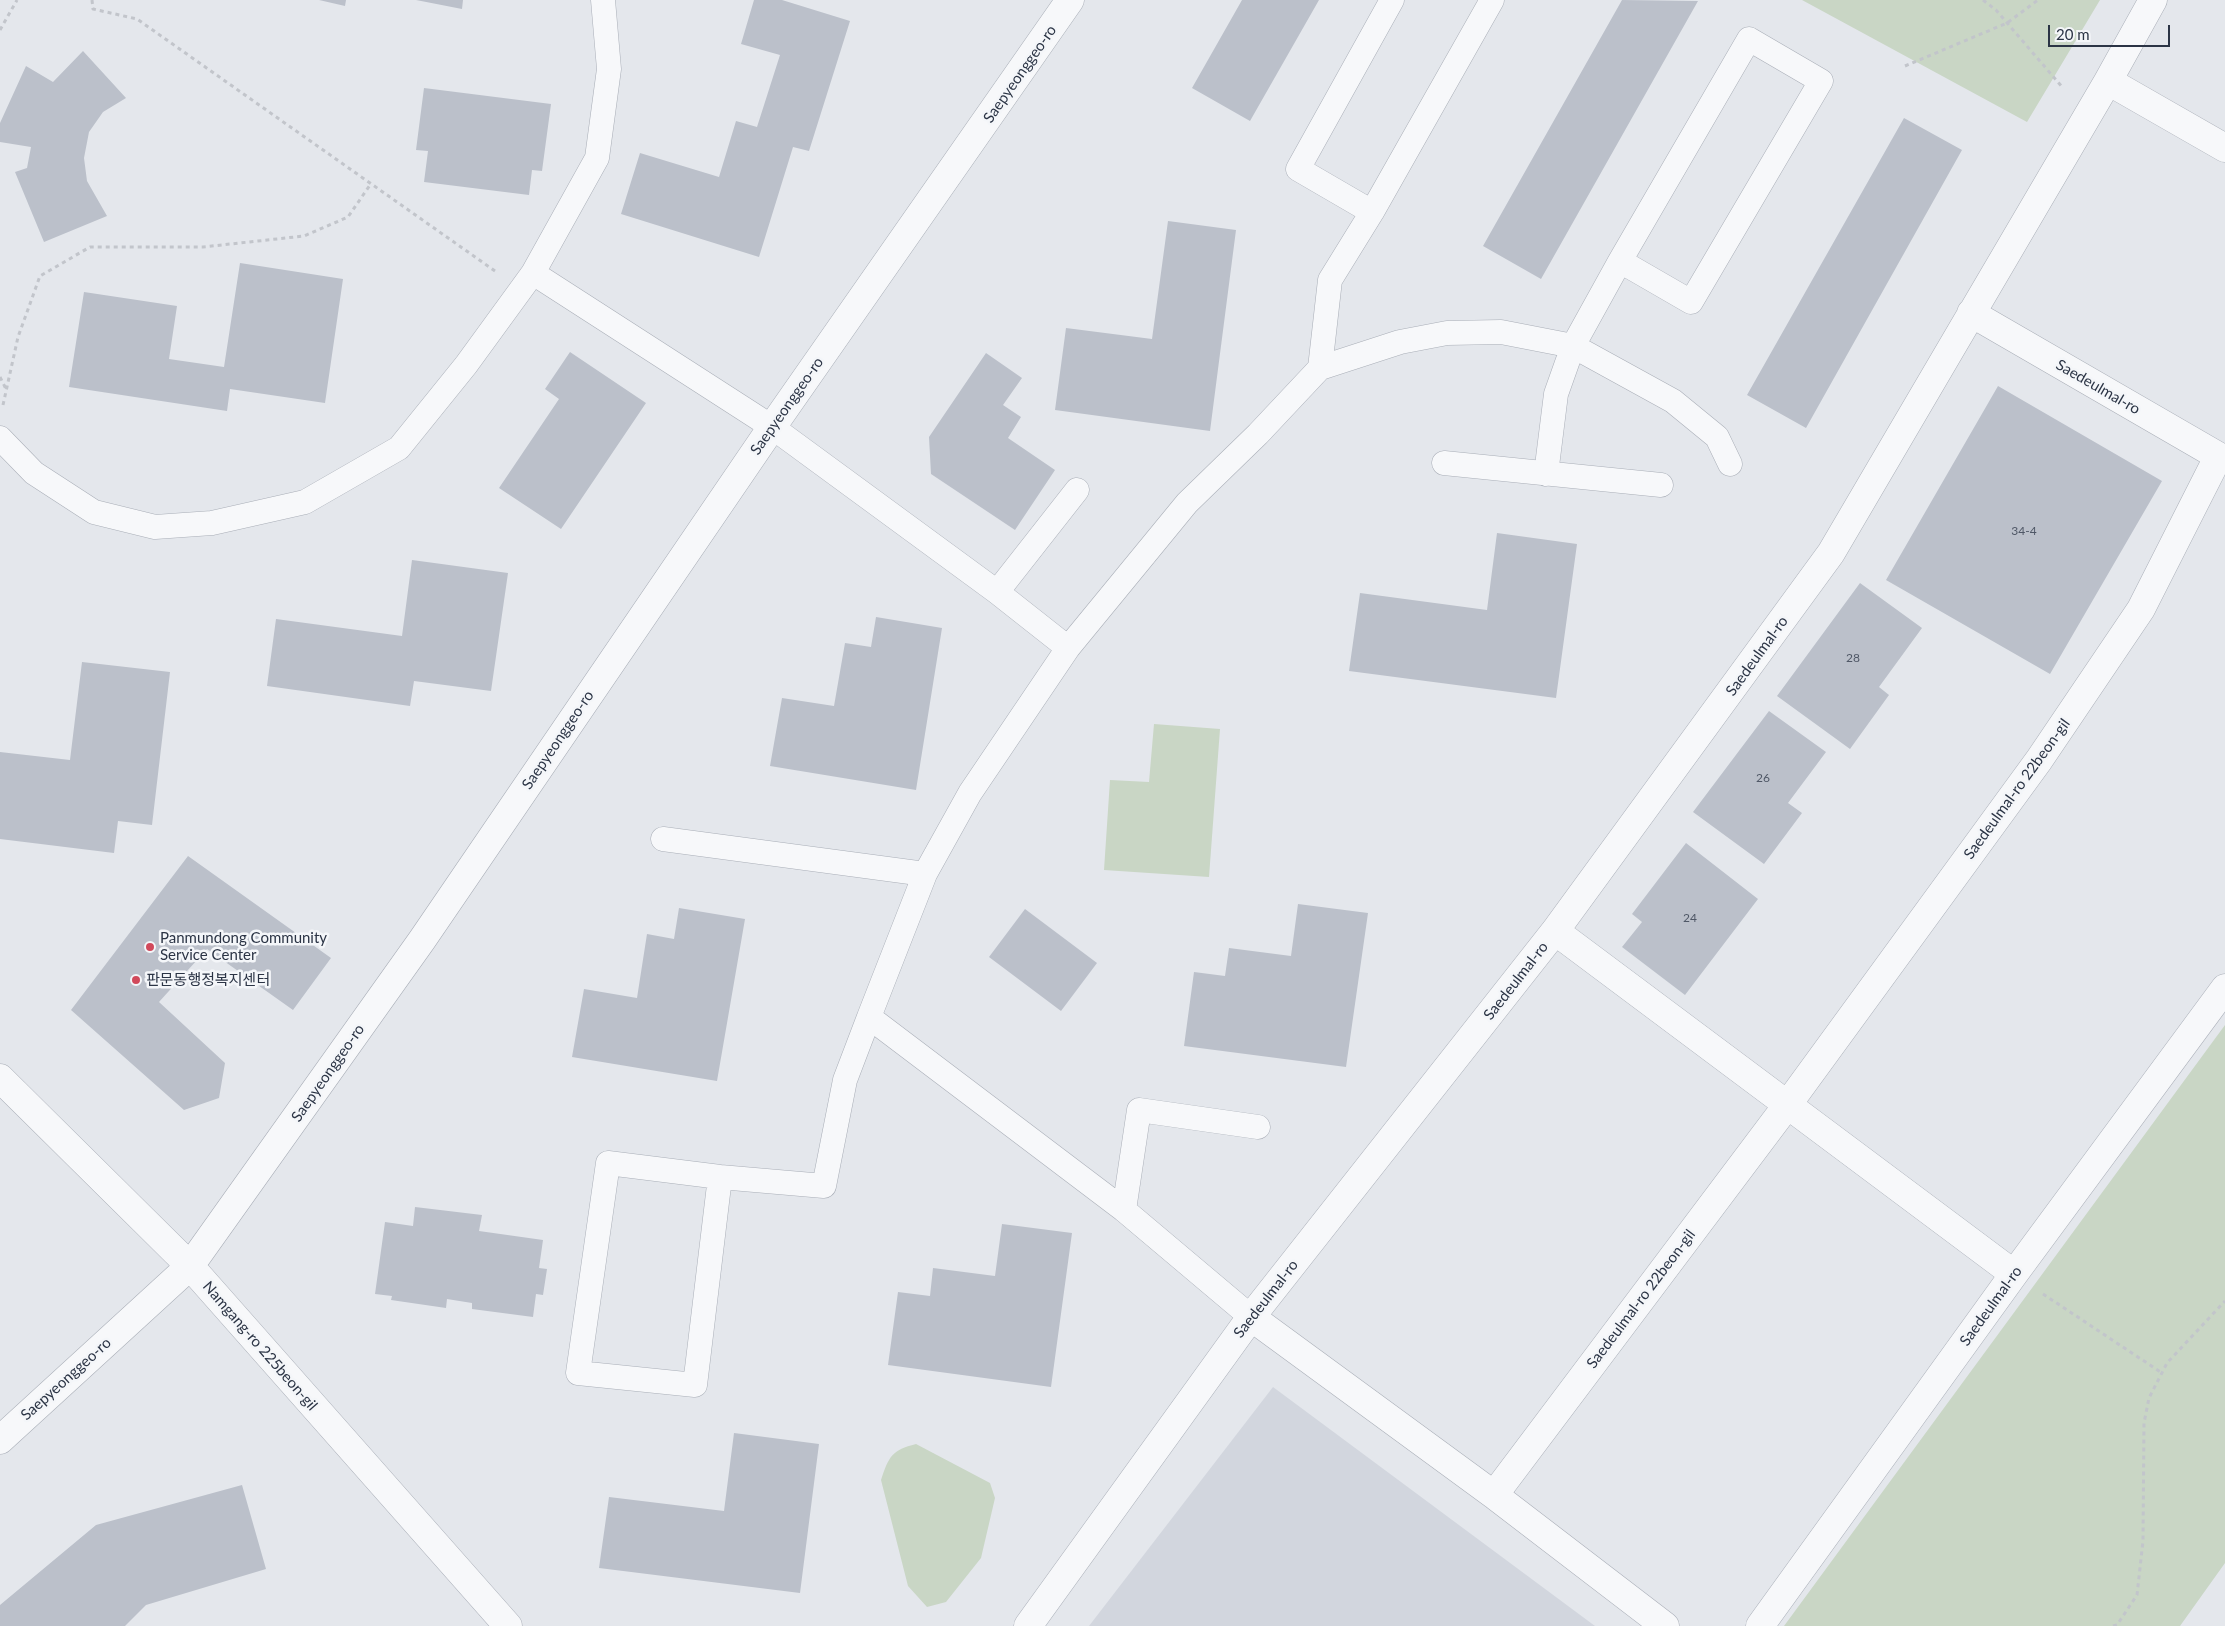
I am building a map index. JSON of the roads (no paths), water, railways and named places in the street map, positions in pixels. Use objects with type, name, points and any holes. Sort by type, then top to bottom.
[{"type":"street","name":"Saepyeonggeo-ro","points":[[0,1440],[190,1266],[422,940],[772,427],[1070,0]]},
{"type":"street","name":"Saedeulmal-ro","points":[[1028,1626],[1251,1318],[1555,931],[1831,553],[2108,81],[2153,0]]},
{"type":"street","points":[[2108,81],[2225,148]]},
{"type":"street","name":"Saedeulmal-ro","points":[[1971,313],[2222,458]]},
{"type":"street","name":"Saedeulmal-ro 22beon-gil","points":[[1494,1495],[1788,1104],[2040,760],[2141,610],[2222,458]]},
{"type":"street","points":[[1555,931],[2014,1274]]},
{"type":"street","name":"Saedeulmal-ro","points":[[1760,1626],[2014,1274],[2225,988]]},
{"type":"street","name":"Namgang-ro 225beon-gil","points":[[0,1078],[190,1266],[508,1626]]},
{"type":"street","points":[[1251,1318],[1494,1495],[1665,1626]]},
{"type":"lane","points":[[0,438],[34,473],[94,512],[155,527],[212,523],[305,502],[400,448],[466,365],[527,281],[597,158],[609,70],[603,0]]},
{"type":"lane","points":[[1372,212],[1298,169],[1392,0]]},
{"type":"lane","points":[[1320,368],[1330,280],[1372,212],[1492,0]]},
{"type":"lane","points":[[1546,474],[1556,394],[1574,346],[1620,261],[1750,39],[1821,81],[1691,302],[1620,261]]},
{"type":"lane","points":[[527,281],[772,427],[997,592],[1068,648]]},
{"type":"lane","points":[[720,1177],[695,1385],[578,1373],[608,1163],[720,1177],[824,1186],[845,1080],[925,874],[970,793],[1068,648],[1187,503],[1258,434],[1320,368],[1400,342],[1447,333],[1501,332],[1574,346],[1673,401],[1717,437],[1730,464]]},
{"type":"lane","points":[[1444,463],[1660,485]]},
{"type":"lane","points":[[997,592],[1077,490]]},
{"type":"lane","points":[[663,840],[925,874]]},
{"type":"lane","points":[[870,1017],[1124,1210],[1251,1318]]},
{"type":"lane","points":[[1124,1210],[1139,1110],[1258,1127]]},
{"type":"place","name":"Panmundong Community Service Center","points":[[150,947]]},
{"type":"place","name":"판문동행정복지센터","points":[[136,980]]}]
